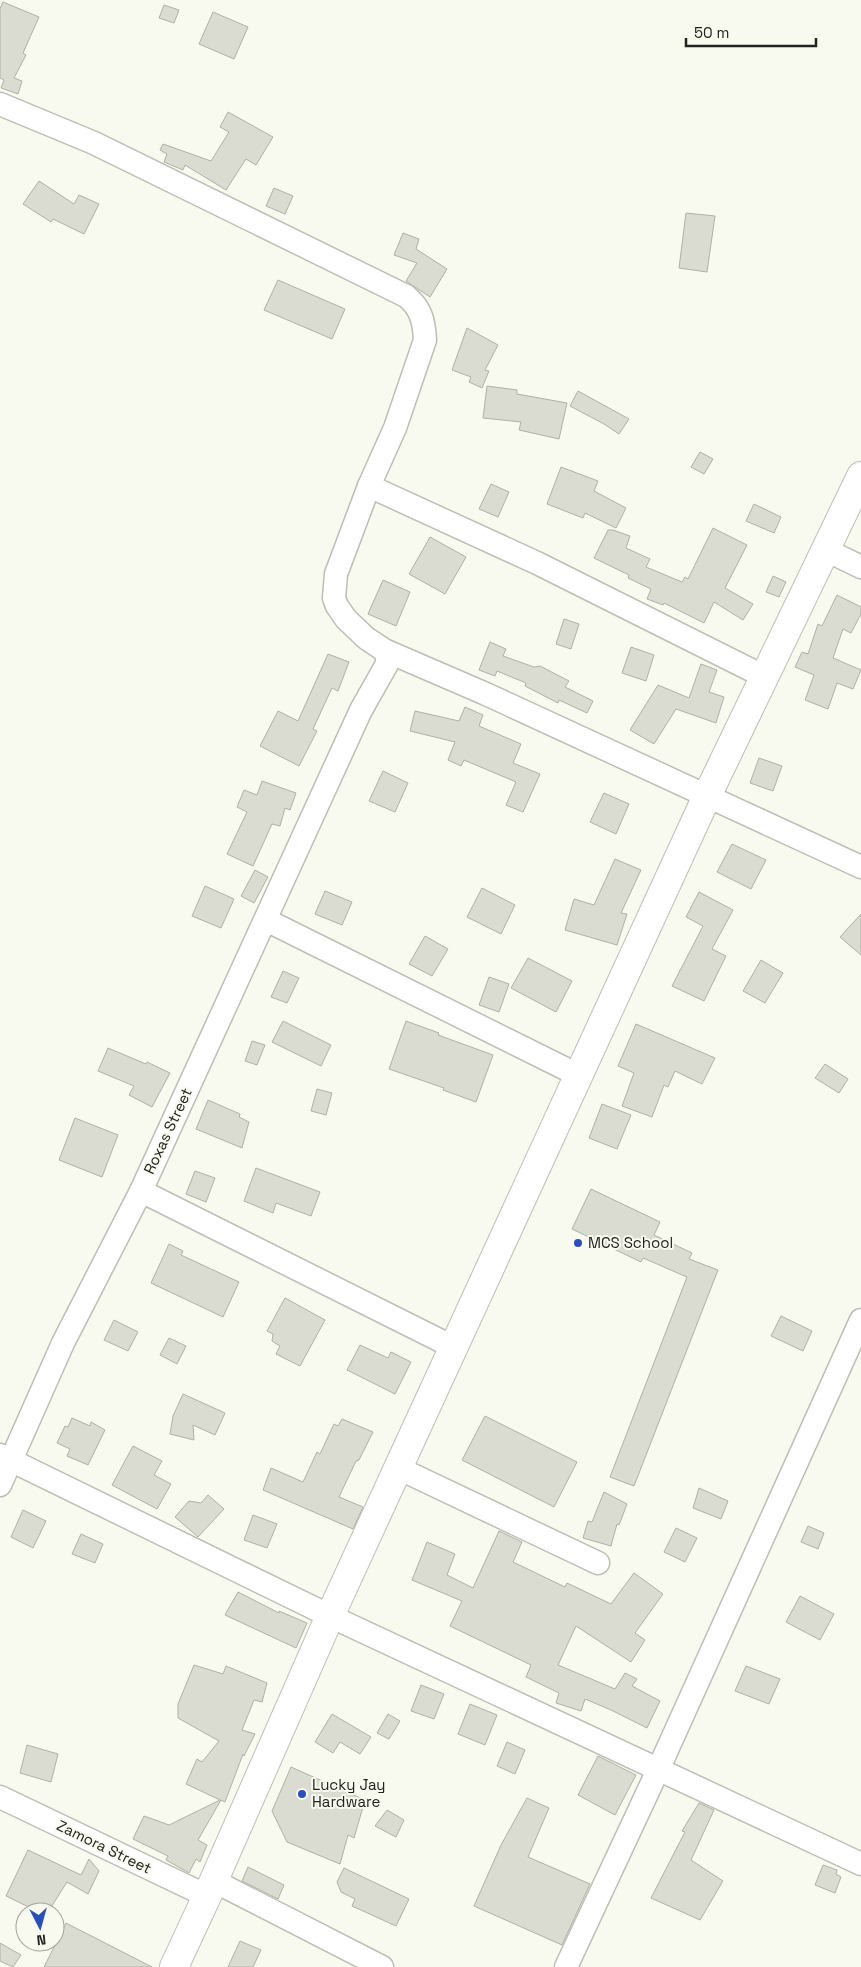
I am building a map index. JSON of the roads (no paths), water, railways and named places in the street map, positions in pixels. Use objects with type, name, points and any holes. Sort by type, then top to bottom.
[{"type":"main road","points":[[174,1967],[211,1889],[330,1616],[578,1075],[707,796],[861,476]]},
{"type":"street","points":[[0,104],[94,143],[406,296],[416,304],[424,326],[425,340],[395,428],[369,486],[336,574],[334,598],[337,606],[346,619],[366,638],[384,650],[486,694],[861,867]]},
{"type":"street","points":[[369,486],[537,562],[765,677]]},
{"type":"street","points":[[826,550],[861,567]]},
{"type":"street","name":"Roxas Street","points":[[0,1485],[6,1458],[141,1190],[361,710],[387,664],[387,656],[384,650]]},
{"type":"street","points":[[266,920],[578,1075]]},
{"type":"street","points":[[141,1190],[453,1347]]},
{"type":"street","points":[[566,1967],[658,1770],[861,1320]]},
{"type":"street","points":[[6,1458],[330,1616],[861,1864]]},
{"type":"street","points":[[398,1468],[598,1563]]},
{"type":"street","name":"Zamora Street","points":[[0,1797],[211,1889],[382,1967]]},
{"type":"place","name":"MCS School","points":[[578,1243]]},
{"type":"place","name":"Lucky Jay Hardware","points":[[302,1794]]}]
